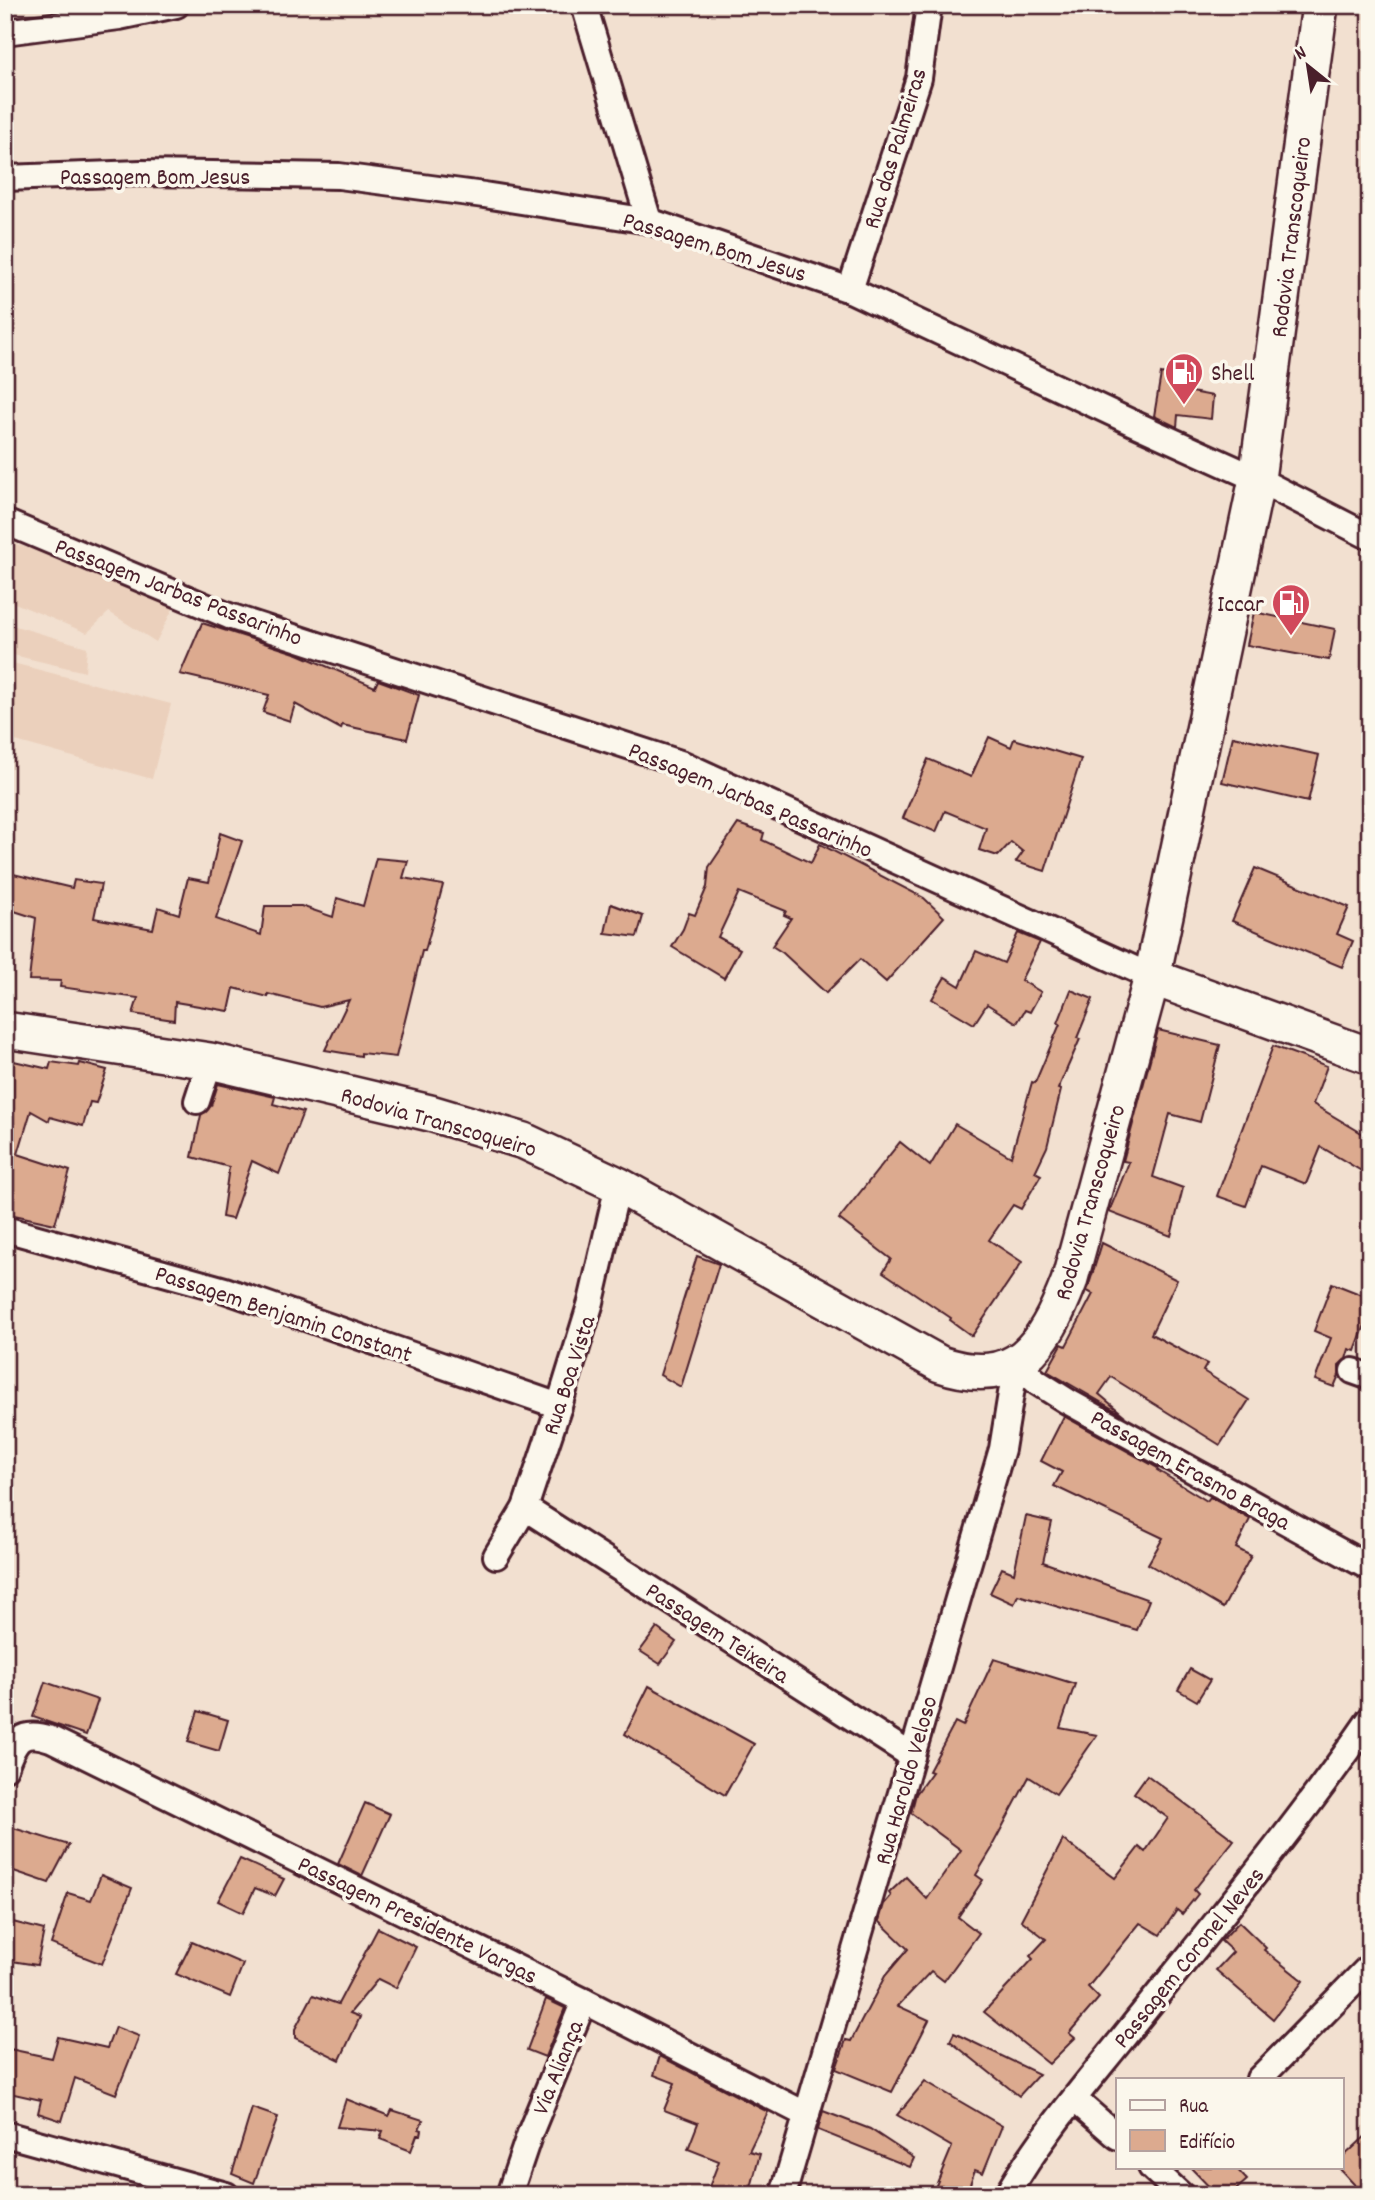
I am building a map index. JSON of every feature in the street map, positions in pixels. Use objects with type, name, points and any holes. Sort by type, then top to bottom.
[{"type":"main road","name":"Rodovia Transcoqueiro","points":[[5,1030],[210,1061],[430,1113],[524,1141],[618,1185],[940,1364],[963,1372],[987,1373],[1016,1363],[1038,1344],[1055,1318],[1069,1282],[1152,976],[1257,479],[1317,6]]},
{"type":"main road","name":"Passagem Jarbas Passarinho","points":[[1152,976],[1370,1056]]},
{"type":"street","points":[[5,32],[119,17],[176,5]]},
{"type":"street","points":[[584,5],[649,222]]},
{"type":"street","name":"Rua das Palmeiras","points":[[850,290],[919,78],[929,5]]},
{"type":"street","name":"Passagem Bom Jesus","points":[[5,177],[141,173],[338,176],[484,195],[649,222],[850,290],[1120,418],[1257,479]]},
{"type":"street","points":[[1257,479],[1370,537]]},
{"type":"street","name":"Passagem Jarbas Passarinho","points":[[5,522],[229,616],[683,764],[1152,976]]},
{"type":"street","points":[[197,1101],[210,1061]]},
{"type":"street","name":"Rua Boa Vista","points":[[496,1556],[525,1508],[559,1406],[592,1303],[618,1185]]},
{"type":"street","name":"Passagem Benjamin Constant","points":[[5,1228],[225,1290],[559,1406]]},
{"type":"street","name":"Passagem Erasmo Braga","points":[[1016,1363],[1037,1382],[1067,1401],[1370,1568]]},
{"type":"street","name":"Rua Haroldo Veloso","points":[[783,2195],[1002,1449],[1016,1363]]},
{"type":"street","name":"Passagem Teixeira","points":[[525,1508],[912,1756]]},
{"type":"street","name":"Passagem Coronel Neves","points":[[1007,2195],[1023,2166],[1074,2099],[1320,1792],[1370,1719]]},
{"type":"street","name":"Passagem Presidente Vargas","points":[[5,1768],[16,1742],[25,1735],[36,1734],[51,1739],[584,2001],[807,2115]]},
{"type":"street","points":[[1260,2078],[1370,1966]]},
{"type":"street","name":"Via Aliança","points":[[509,2195],[530,2133],[584,2001]]},
{"type":"street","points":[[1074,2099],[1116,2135]]},
{"type":"street","points":[[5,2134],[226,2195]]},
{"type":"street","points":[[1160,2169],[1181,2195]]},
{"type":"shaded area","points":[[5,541],[180,595],[156,642],[109,612],[87,633],[5,599]]},
{"type":"shaded area","points":[[5,623],[87,647],[85,672],[5,653]]},
{"type":"shaded area","points":[[5,661],[171,704],[152,779],[5,738]]},
{"type":"building","name":"Shell","points":[[1161,374],[1182,378],[1181,390],[1213,396],[1211,419],[1178,415],[1177,427],[1154,416]]},
{"type":"building","name":"Iccar","points":[[1254,612],[1335,629],[1329,660],[1247,645]]},
{"type":"building","points":[[202,623],[298,654],[375,687],[378,680],[419,695],[407,739],[342,725],[341,729],[295,704],[290,721],[263,712],[269,695],[180,674]]},
{"type":"building","points":[[1233,736],[1319,755],[1308,802],[1222,782]]},
{"type":"building","points":[[989,737],[1011,747],[1014,739],[1081,759],[1045,871],[1016,862],[1023,852],[1011,842],[998,856],[979,850],[986,828],[945,811],[936,832],[903,818],[928,759],[971,777]]},
{"type":"building","points":[[738,824],[764,833],[762,840],[811,863],[820,844],[924,898],[944,917],[886,982],[860,959],[826,993],[772,946],[791,918],[784,915],[786,911],[739,892],[718,937],[740,949],[724,978],[672,947],[689,913],[695,915],[707,887],[709,867]]},
{"type":"building","points":[[220,833],[242,841],[216,919],[261,935],[265,906],[301,906],[333,917],[337,898],[363,906],[376,858],[408,861],[403,878],[443,885],[425,951],[422,951],[396,1057],[361,1053],[361,1056],[325,1050],[349,1000],[320,1007],[234,988],[229,1011],[175,1002],[174,1020],[133,1014],[138,998],[60,987],[61,981],[29,980],[36,918],[5,908],[5,872],[72,888],[74,880],[101,884],[94,918],[153,929],[158,907],[179,914],[188,878],[209,882]]},
{"type":"building","points":[[1255,868],[1349,907],[1337,934],[1353,941],[1342,967],[1232,921]]},
{"type":"building","points":[[611,904],[643,916],[637,937],[605,933]]},
{"type":"building","points":[[1018,933],[1040,942],[1021,980],[1041,992],[1030,1012],[1025,1010],[1017,1023],[987,1004],[974,1024],[932,999],[945,977],[960,986],[976,951],[1004,963]]},
{"type":"building","points":[[1071,990],[1093,999],[1077,1038],[1080,1039],[1058,1089],[1061,1090],[1047,1147],[1035,1172],[1041,1175],[1021,1209],[1013,1205],[989,1240],[1022,1262],[972,1336],[950,1320],[951,1318],[883,1272],[891,1259],[839,1219],[900,1142],[930,1166],[955,1124],[1011,1157],[1032,1082],[1035,1083]]},
{"type":"building","points":[[1158,1030],[1220,1045],[1200,1122],[1170,1114],[1153,1177],[1183,1188],[1171,1236],[1109,1212],[1129,1162],[1123,1161]]},
{"type":"building","points":[[1273,1046],[1327,1066],[1313,1104],[1370,1138],[1370,1176],[1321,1147],[1306,1184],[1261,1166],[1246,1206],[1217,1196]]},
{"type":"building","points":[[5,1059],[49,1069],[51,1062],[79,1066],[80,1063],[107,1070],[96,1103],[90,1102],[83,1126],[50,1117],[49,1121],[31,1111],[18,1154],[70,1171],[55,1224],[5,1213]]},
{"type":"building","points":[[218,1084],[275,1097],[273,1104],[303,1112],[279,1174],[252,1161],[232,1219],[222,1217],[229,1167],[192,1157],[201,1115],[211,1106]]},
{"type":"building","points":[[1102,1243],[1177,1280],[1151,1334],[1207,1364],[1203,1371],[1249,1400],[1220,1445],[1111,1377],[1099,1394],[1125,1416],[1047,1371],[1062,1344],[1066,1346],[1093,1294],[1087,1291]]},
{"type":"building","points":[[697,1256],[719,1264],[681,1387],[660,1375]]},
{"type":"building","points":[[1332,1283],[1370,1298],[1370,1312],[1355,1351],[1349,1349],[1346,1359],[1339,1365],[1339,1375],[1334,1387],[1315,1380],[1331,1338],[1314,1331]]},
{"type":"building","points":[[1064,1416],[1158,1468],[1157,1470],[1207,1501],[1210,1497],[1250,1519],[1236,1548],[1251,1556],[1223,1608],[1148,1564],[1163,1538],[1054,1486],[1062,1472],[1041,1461]]},
{"type":"building","points":[[1026,1516],[1052,1522],[1043,1562],[1149,1600],[1137,1630],[1018,1595],[1014,1604],[990,1593],[1002,1568],[1014,1573]]},
{"type":"building","points":[[657,1628],[676,1642],[660,1664],[640,1651]]},
{"type":"building","points":[[994,1659],[1075,1684],[1060,1728],[1097,1735],[1056,1794],[1029,1777],[976,1875],[983,1880],[958,1917],[979,1933],[944,1981],[931,1971],[898,2006],[929,2020],[892,2092],[836,2069],[846,2040],[851,2041],[885,1976],[908,1949],[879,1921],[884,1904],[891,1896],[889,1893],[906,1877],[927,1899],[961,1850],[911,1813],[916,1794],[932,1772],[929,1771],[955,1722],[963,1726]]},
{"type":"building","points":[[1190,1669],[1210,1680],[1197,1701],[1178,1690]]},
{"type":"building","points":[[45,1682],[98,1700],[86,1735],[33,1717]]},
{"type":"building","points":[[649,1686],[754,1744],[725,1795],[625,1734]]},
{"type":"building","points":[[198,1711],[228,1720],[219,1751],[188,1742]]},
{"type":"building","points":[[1147,1775],[1234,1840],[1194,1890],[1198,1894],[1182,1914],[1177,1910],[1160,1935],[1140,1923],[1088,1987],[1099,1998],[1069,2033],[1075,2038],[1049,2064],[984,2012],[1033,1959],[1030,1956],[1046,1939],[1021,1920],[1063,1840],[1115,1878],[1139,1847],[1145,1852],[1168,1818],[1134,1793]]},
{"type":"building","points":[[365,1803],[390,1814],[362,1876],[338,1864]]},
{"type":"building","points":[[10,1827],[69,1845],[49,1883],[5,1868],[5,1843]]},
{"type":"building","points":[[240,1859],[284,1879],[275,1896],[255,1888],[243,1913],[218,1901]]},
{"type":"building","points":[[101,1875],[132,1888],[102,1964],[51,1944],[68,1893],[91,1900]]},
{"type":"building","points":[[5,1920],[44,1930],[37,1965],[5,1960]]},
{"type":"building","points":[[1239,1922],[1266,1948],[1264,1950],[1303,1981],[1273,2019],[1216,1970],[1233,1952],[1221,1941]]},
{"type":"building","points":[[378,1928],[416,1947],[396,1988],[378,1979],[350,2013],[360,2017],[340,2060],[295,2038],[295,2029],[313,1995],[338,2004]]},
{"type":"building","points":[[192,1942],[243,1964],[230,1997],[176,1974]]},
{"type":"building","points":[[546,1999],[565,2008],[545,2057],[527,2050]]},
{"type":"building","points":[[115,2027],[139,2036],[116,2094],[75,2078],[62,2121],[38,2113],[41,2100],[5,2092],[5,2048],[52,2058],[58,2037],[107,2048]]},
{"type":"building","points":[[954,2033],[1039,2074],[1019,2096],[950,2041]]},
{"type":"building","points":[[660,2056],[768,2112],[749,2151],[760,2154],[749,2195],[706,2195],[719,2161],[688,2149],[698,2123],[664,2110],[675,2083],[654,2075]]},
{"type":"building","points":[[925,2081],[1002,2126],[983,2173],[975,2170],[966,2195],[932,2195],[952,2147],[897,2115]]},
{"type":"building","points":[[346,2099],[389,2116],[392,2110],[423,2120],[419,2129],[422,2130],[421,2135],[417,2135],[411,2151],[380,2139],[383,2131],[337,2127]]},
{"type":"building","points":[[252,2108],[278,2117],[254,2183],[232,2174]]},
{"type":"building","points":[[823,2111],[870,2129],[914,2158],[910,2167],[818,2130]]},
{"type":"building","points":[[1370,2132],[1370,2195],[1364,2195],[1339,2168],[1344,2168],[1344,2156]]},
{"type":"building","points":[[1191,2168],[1236,2168],[1247,2180],[1230,2195],[1217,2195]]},
{"type":"place","name":"Shell","points":[[1184,406]]},
{"type":"place","name":"Iccar","points":[[1291,637]]}]
